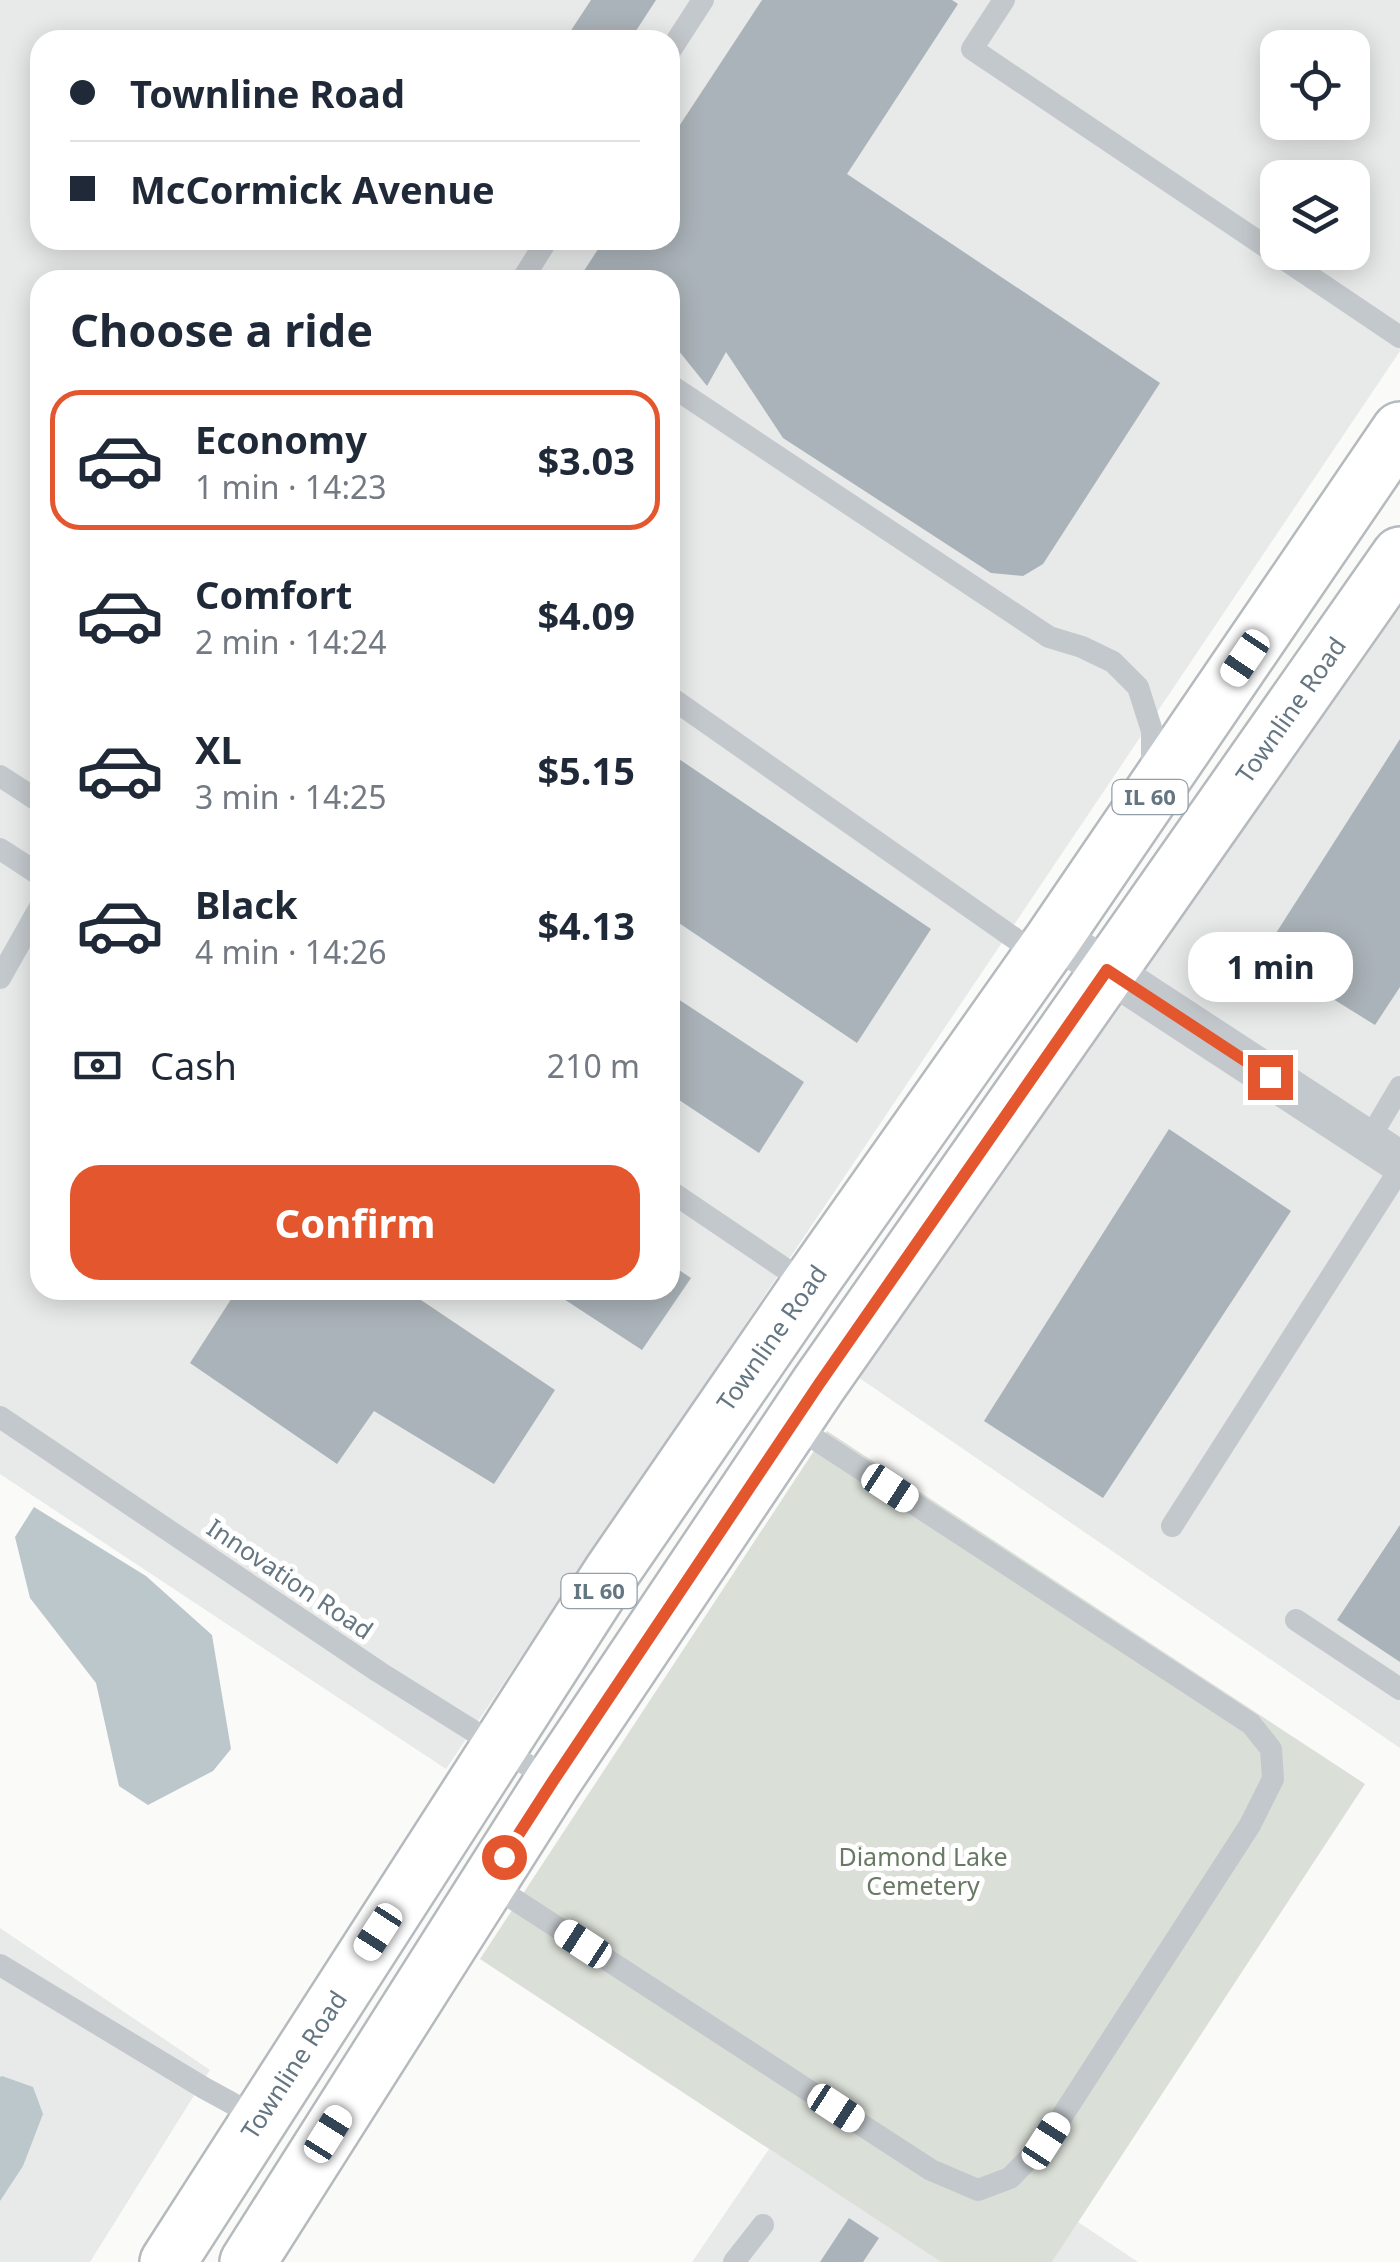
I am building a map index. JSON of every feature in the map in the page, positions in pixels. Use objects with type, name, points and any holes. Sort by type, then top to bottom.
[{"type":"main road","name":"Townline Road","points":[[168,2262],[611,1573],[1048,947],[1400,430]]},
{"type":"main road","name":"Townline Road","points":[[248,2262],[553,1781],[792,1424],[1400,555]]},
{"type":"street","points":[[1048,947],[1107,970],[1389,1157]]},
{"type":"lane","points":[[680,36],[703,0]]},
{"type":"lane","points":[[996,3],[972,49],[1400,338]]},
{"type":"lane","points":[[680,392],[1049,637],[1113,662],[1138,687],[1152,731],[1152,794]]},
{"type":"lane","points":[[680,705],[1048,947]]},
{"type":"lane","points":[[0,776],[30,796]]},
{"type":"lane","points":[[0,850],[30,869]]},
{"type":"lane","points":[[0,978],[30,926]]},
{"type":"lane","points":[[1172,1526],[1389,1157],[1400,1087]]},
{"type":"lane","points":[[680,1198],[809,1285]]},
{"type":"lane","name":"Innovation Road","points":[[0,1417],[379,1672],[553,1781]]},
{"type":"lane","points":[[488,1882],[931,2170],[978,2190],[1010,2178],[1046,2141],[1250,1825],[1272,1779],[1271,1749],[1251,1724],[792,1424]]},
{"type":"lane","points":[[1296,1620],[1400,1689]]},
{"type":"lane","points":[[0,1965],[259,2118]]},
{"type":"lane","points":[[734,2262],[764,2225]]},
{"type":"shaded area","points":[[0,0],[1400,0],[1400,351],[446,1769],[0,1474]]},
{"type":"shaded area","points":[[1400,605],[1400,1748],[852,1373]]},
{"type":"shaded area","points":[[34,1507],[146,1576],[212,1635],[231,1749],[213,1771],[148,1805],[119,1786],[96,1683],[30,1598],[15,1537]]},
{"type":"shaded area","points":[[0,1928],[210,2070],[90,2262],[0,2262]]},
{"type":"shaded area","points":[[0,2077],[33,2087],[43,2114],[23,2166],[0,2201]]},
{"type":"shaded area","points":[[769,2149],[941,2262],[692,2262]]},
{"type":"shaded area","points":[[1078,2222],[1138,2262],[1052,2262]]},
{"type":"green space","name":"Diamond Lake Cemetery","points":[[827,1431],[1365,1784],[1052,2262],[941,2262],[480,1959]]},
{"type":"building","points":[[591,0],[656,0],[636,30],[571,30]]},
{"type":"building","points":[[762,0],[952,0],[958,4],[847,174],[1160,383],[1043,564],[1023,576],[991,573],[783,438],[726,352],[707,386],[680,352],[680,270],[584,270],[598,250],[680,250],[680,125]]},
{"type":"building","points":[[1400,739],[1400,987],[1375,1025],[1262,955]]},
{"type":"building","points":[[680,760],[931,929],[857,1043],[680,924]]},
{"type":"building","points":[[680,1000],[804,1082],[759,1153],[680,1101]]},
{"type":"building","points":[[1169,1129],[1291,1211],[1103,1498],[984,1421]]},
{"type":"building","points":[[680,1271],[691,1278],[680,1294]]},
{"type":"building","points":[[231,1300],[421,1300],[555,1390],[494,1484],[374,1411],[337,1464],[190,1363]]},
{"type":"building","points":[[565,1300],[676,1300],[642,1350]]},
{"type":"building","points":[[1400,1525],[1400,1662],[1337,1620]]},
{"type":"building","points":[[849,2218],[879,2238],[863,2262],[820,2262]]},
{"type":"route","points":[[504,1857],[819,1384],[1107,970],[1270,1077]]}]
